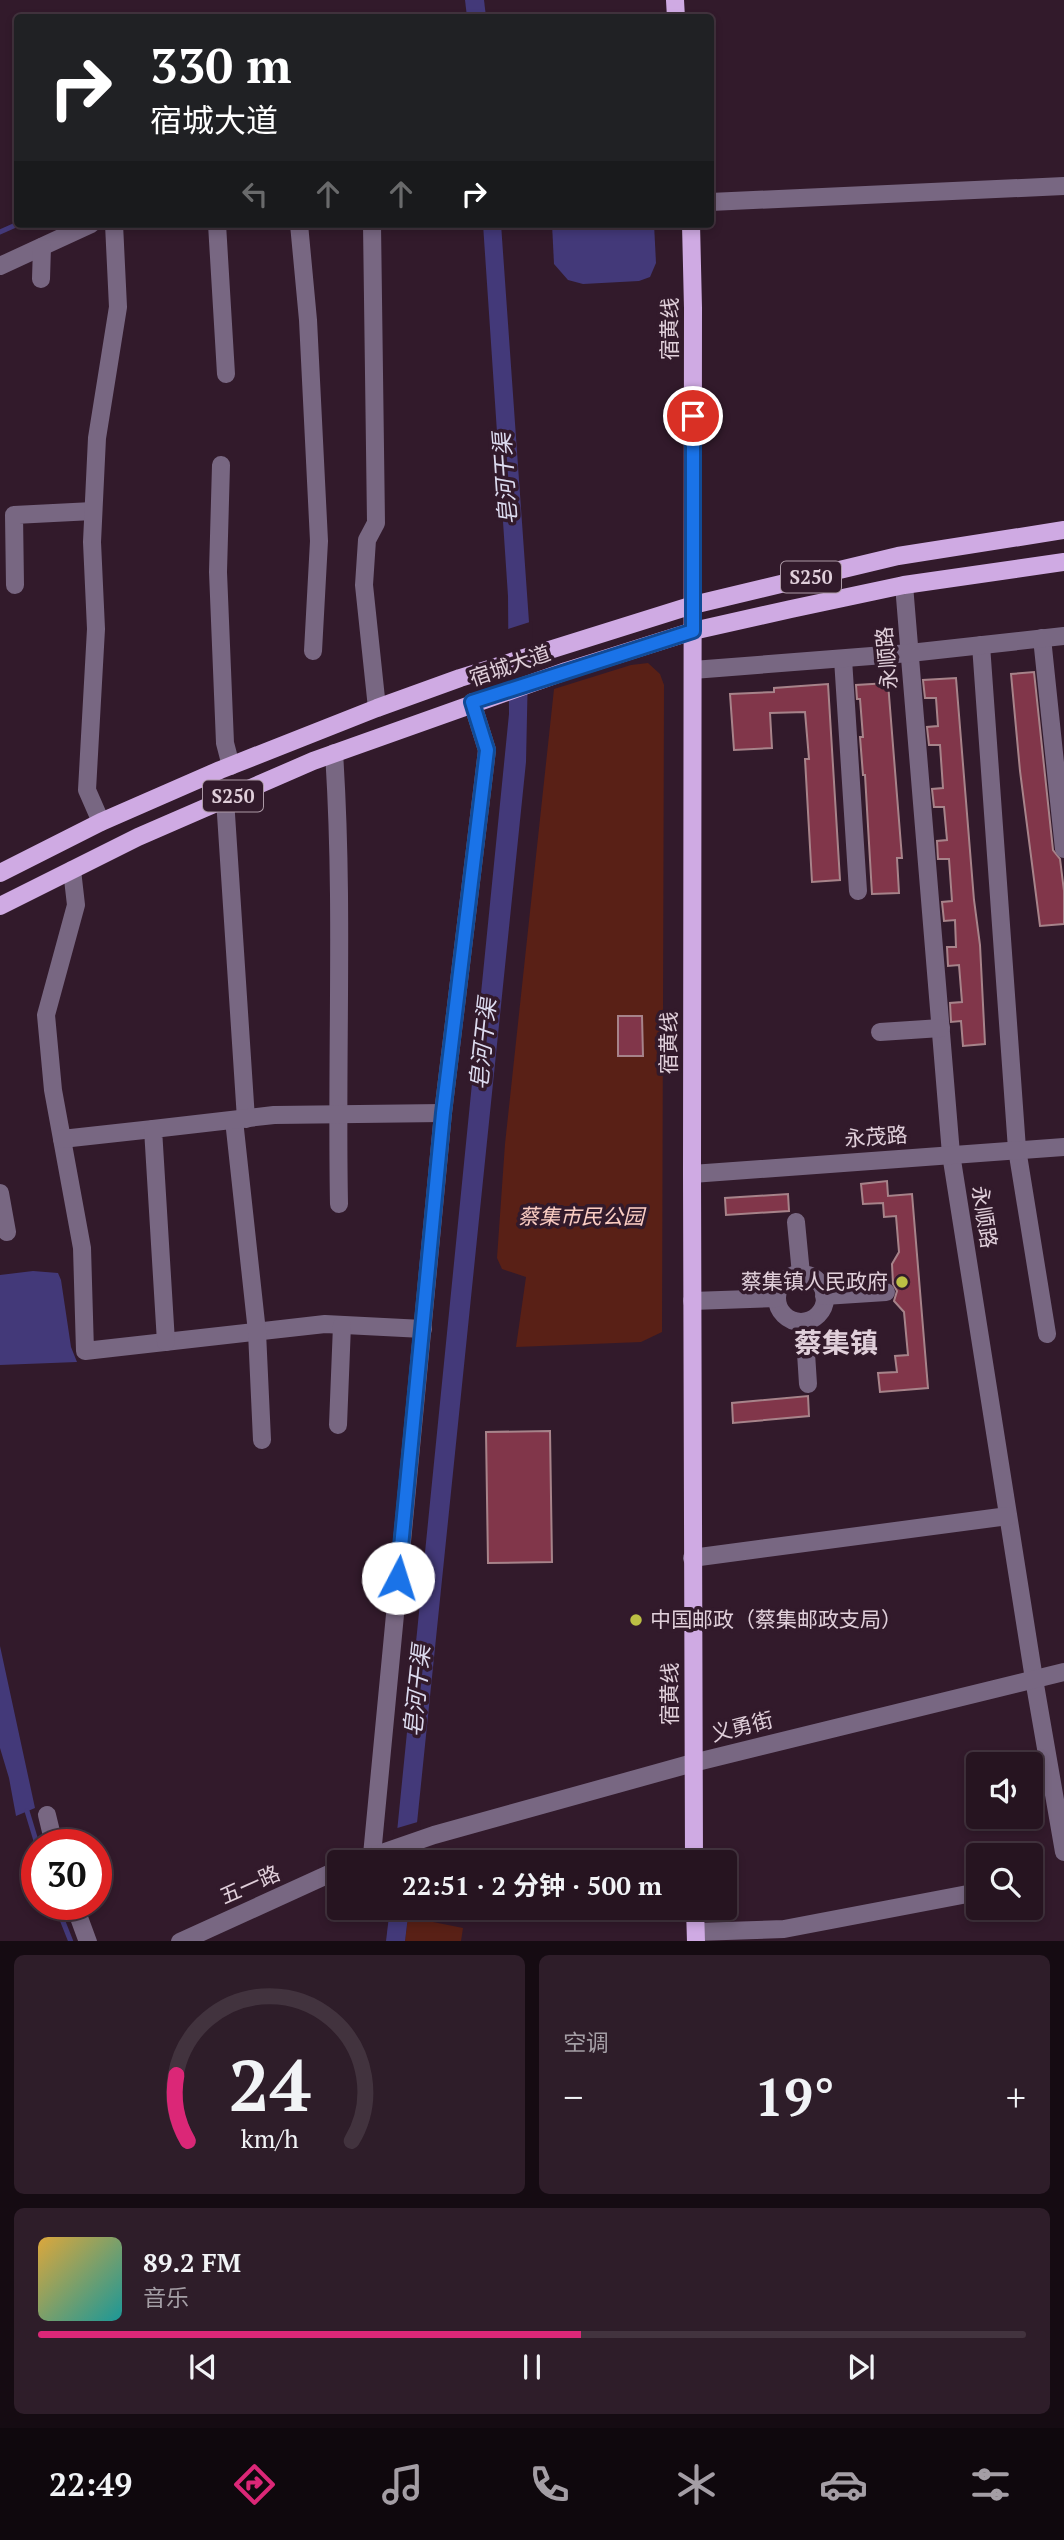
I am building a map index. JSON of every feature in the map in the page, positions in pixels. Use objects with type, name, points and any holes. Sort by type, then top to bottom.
[{"type":"main road","name":"宿黄线","points":[[691,228],[694,1850]]},
{"type":"main road","name":"宿城大道","points":[[0,873],[101,822],[231,766],[377,708],[562,645],[693,605],[898,556],[1064,530]]},
{"type":"main road","name":"宿城大道","points":[[0,906],[138,837],[334,753],[566,671],[693,631],[904,584],[1064,562]]},
{"type":"street","points":[[714,202],[1064,186]]},
{"type":"street","points":[[0,266],[82,228]]},
{"type":"street","points":[[101,822],[87,790],[96,629],[92,542],[97,438],[118,307],[114,228]]},
{"type":"street","points":[[217,228],[226,374]]},
{"type":"street","points":[[299,228],[308,320],[319,541],[313,652]]},
{"type":"street","points":[[372,228],[376,523],[367,540],[365,585],[377,708]]},
{"type":"street","points":[[41,279],[42,247]]},
{"type":"street","points":[[221,464],[218,572],[225,743],[231,766]]},
{"type":"street","points":[[15,585],[14,515],[93,511]]},
{"type":"street","name":"永顺路","points":[[904,584],[951,1154],[1064,1852]]},
{"type":"street","points":[[692,670],[910,653],[1064,636]]},
{"type":"street","points":[[1042,638],[1064,849]]},
{"type":"street","points":[[981,645],[1017,1149],[1047,1334]]},
{"type":"street","points":[[843,659],[858,891]]},
{"type":"street","points":[[365,1850],[423,1329],[443,1113],[487,750],[472,702]]},
{"type":"street","points":[[334,753],[340,837],[337,1115],[339,1205]]},
{"type":"street","points":[[225,799],[240,1119],[257,1332],[262,1440]]},
{"type":"street","points":[[72,870],[76,905],[46,1015],[52,1090],[82,1248],[85,1351],[325,1324],[423,1329]]},
{"type":"street","points":[[880,1032],[941,1028]]},
{"type":"street","points":[[62,1139],[274,1115],[443,1113]]},
{"type":"street","points":[[153,1129],[166,1342]]},
{"type":"street","name":"永茂路","points":[[692,1174],[1064,1147]]},
{"type":"street","points":[[0,1192],[8,1232]]},
{"type":"street","points":[[796,1222],[801,1274]]},
{"type":"street","points":[[801,1274],[821,1284],[824,1296],[822,1308],[817,1315],[804,1322],[787,1317],[777,1298],[787,1278],[801,1274]]},
{"type":"street","points":[[824,1296],[886,1293]]},
{"type":"street","points":[[692,1301],[777,1298]]},
{"type":"street","points":[[804,1322],[808,1384]]},
{"type":"street","points":[[338,1425],[342,1325]]},
{"type":"street","points":[[692,1558],[1008,1516]]},
{"type":"street","name":"义勇街","points":[[388,1850],[693,1763],[1064,1672]]},
{"type":"street","points":[[47,1815],[50,1829]]},
{"type":"street","name":"五一路","points":[[180,1941],[327,1875]]},
{"type":"street","points":[[696,1937],[784,1929],[966,1894]]},
{"type":"street","points":[[80,1920],[88,1941]]},
{"type":"green space","name":"蔡集市民公园","points":[[648,663],[660,674],[664,685],[662,1332],[641,1342],[516,1347],[526,1277],[502,1269],[497,1258],[505,1144],[554,689],[631,665]]},
{"type":"green space","points":[[408,1920],[423,1920],[463,1928],[461,1941],[405,1941]]},
{"type":"water","points":[[465,0],[484,0],[486,14],[467,14]]},
{"type":"water","name":"皂河干渠","points":[[483,228],[501,228],[529,622],[526,762],[414,1850],[395,1850],[509,714],[508,596]]},
{"type":"water","points":[[552,228],[654,228],[656,263],[650,277],[639,281],[583,284],[568,280],[554,264]]},
{"type":"water","points":[[33,1271],[58,1273],[71,1347],[77,1362],[0,1365],[0,1275]]},
{"type":"water","points":[[0,1646],[35,1808],[16,1816],[0,1748]]},
{"type":"water","points":[[389,1920],[408,1920],[405,1941],[386,1941]]},
{"type":"pier","points":[[533,621],[531,692],[505,700],[505,630]]},
{"type":"pier","points":[[421,1821],[418,1850],[391,1850],[394,1829]]},
{"type":"building","points":[[1034,672],[1053,850],[1060,859],[1064,891],[1064,924],[1040,926],[1020,771],[1011,674]]},
{"type":"building","points":[[956,678],[980,945],[985,1044],[963,1046],[961,1021],[951,1022],[950,1003],[962,1002],[959,965],[948,966],[947,947],[956,947],[955,920],[944,921],[942,902],[952,901],[949,859],[938,859],[937,841],[947,840],[944,807],[934,807],[932,789],[943,788],[940,745],[929,745],[927,727],[938,726],[936,698],[925,698],[923,680]]},
{"type":"building","points":[[888,683],[902,858],[897,858],[899,893],[872,894],[860,737],[863,737],[856,685]]},
{"type":"building","points":[[828,684],[840,880],[812,882],[805,712],[770,713],[772,748],[734,750],[730,694],[774,692],[774,688]]},
{"type":"building","points":[[618,1016],[642,1016],[643,1056],[618,1056]]},
{"type":"building","points":[[887,1181],[888,1196],[912,1194],[928,1388],[880,1392],[878,1373],[897,1372],[895,1356],[908,1355],[904,1312],[894,1301],[897,1291],[893,1284],[892,1264],[899,1252],[896,1216],[884,1217],[883,1203],[863,1204],[861,1184]]},
{"type":"building","points":[[788,1194],[789,1211],[726,1215],[725,1198]]},
{"type":"building","points":[[808,1396],[809,1416],[733,1423],[732,1403]]},
{"type":"building","points":[[550,1431],[552,1562],[488,1563],[486,1432]]},
{"type":"waterway","points":[[0,232],[14,226]]},
{"type":"waterway","points":[[27,1811],[32,1829]]},
{"type":"waterway","points":[[62,1920],[71,1941]]},
{"type":"place","name":"蔡集镇人民政府","points":[[902,1282]]},
{"type":"place","name":"中国邮政（蔡集邮政支局）","points":[[636,1620]]},
{"type":"district","name":"蔡集镇","points":[[836,1343]]},
{"type":"route","points":[[398,1578],[443,1113],[487,750],[472,702],[693,631],[693,416]]}]
